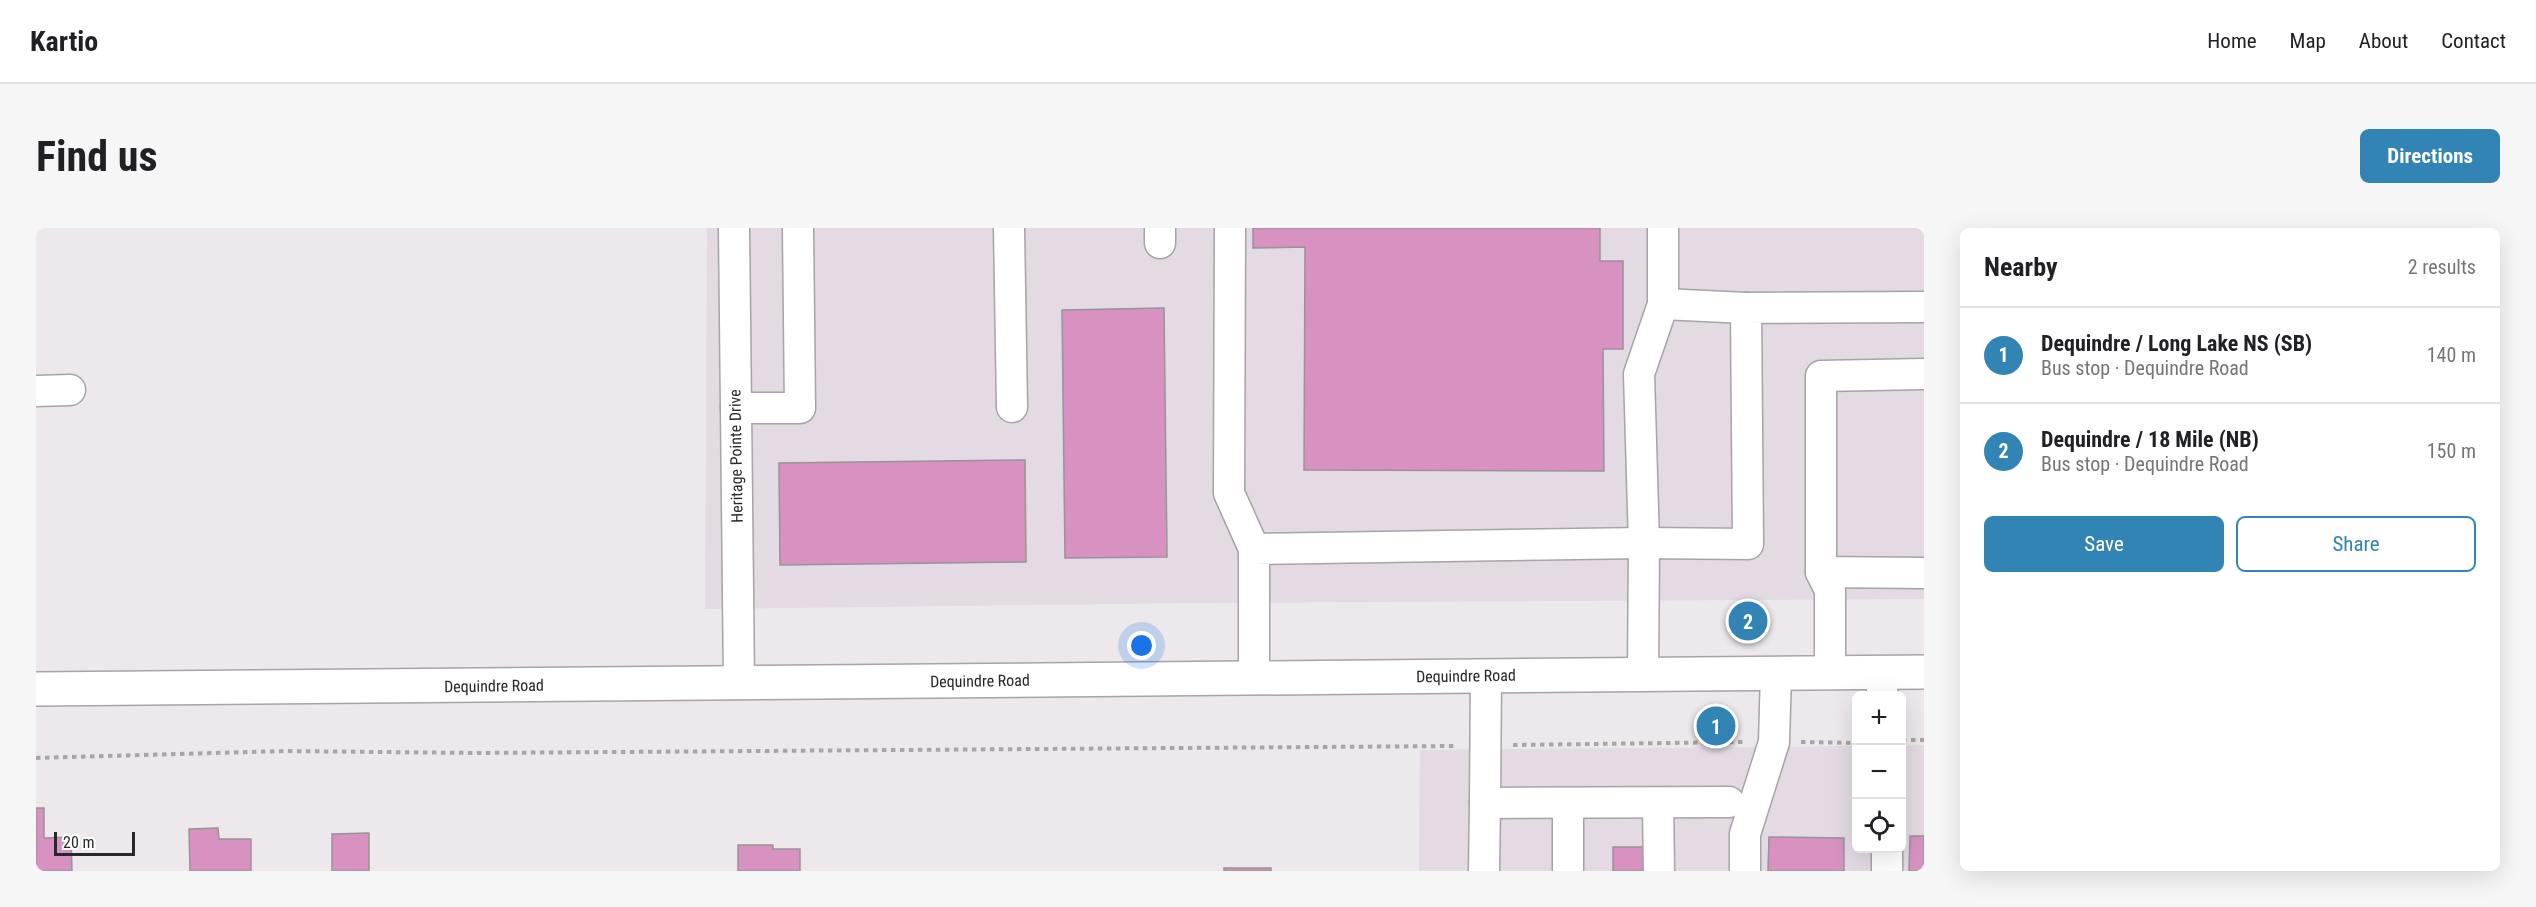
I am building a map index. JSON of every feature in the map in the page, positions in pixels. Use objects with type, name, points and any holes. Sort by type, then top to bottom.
[{"type":"main road","name":"Dequindre Road","points":[[36,689],[1830,672],[1882,684],[1924,672]]},
{"type":"street","name":"Heritage Pointe Drive","points":[[734,228],[739,683]]},
{"type":"street","points":[[736,408],[800,408],[798,228]]},
{"type":"street","points":[[1009,228],[1012,407]]},
{"type":"street","points":[[1230,228],[1229,493],[1254,549],[1254,678]]},
{"type":"street","points":[[1643,674],[1644,543],[1639,374],[1663,304],[1663,228]]},
{"type":"street","points":[[1663,304],[1746,308],[1924,307]]},
{"type":"street","points":[[1254,549],[1644,543],[1748,544],[1746,308]]},
{"type":"street","points":[[1830,672],[1830,590],[1821,572],[1821,376],[1924,374]]},
{"type":"street","points":[[36,391],[70,390]]},
{"type":"street","points":[[1821,572],[1924,573]]},
{"type":"street","points":[[1745,871],[1745,834],[1774,742],[1776,673]]},
{"type":"street","points":[[1484,871],[1486,675]]},
{"type":"street","points":[[1485,804],[1729,802]]},
{"type":"street","points":[[1658,803],[1659,871]]},
{"type":"street","points":[[1568,804],[1568,871]]},
{"type":"street","points":[[1887,853],[1887,871]]},
{"type":"path","points":[[1906,740],[1924,740]]},
{"type":"path","points":[[1511,745],[1747,742]]},
{"type":"path","points":[[1800,742],[1852,743]]},
{"type":"path","points":[[36,758],[284,751],[477,753],[1461,746]]},
{"type":"shaded area","points":[[707,228],[1924,228],[1924,599],[1192,603],[705,609]]},
{"type":"shaded area","points":[[1924,745],[1924,871],[1419,871],[1420,750],[1852,746],[1852,853],[1906,853],[1906,746]]},
{"type":"building","points":[[1253,228],[1600,228],[1600,261],[1623,261],[1623,349],[1603,349],[1604,471],[1304,470],[1305,247],[1253,248]]},
{"type":"building","points":[[1164,308],[1167,557],[1065,558],[1062,310]]},
{"type":"building","points":[[1025,460],[1026,562],[780,565],[779,463]]},
{"type":"building","points":[[36,808],[44,808],[44,838],[71,837],[72,871],[36,871]]},
{"type":"building","points":[[218,828],[219,839],[251,839],[251,871],[190,871],[189,829]]},
{"type":"building","points":[[369,833],[369,871],[332,871],[332,834]]},
{"type":"building","points":[[1910,836],[1924,836],[1924,871],[1909,871]]},
{"type":"building","points":[[1769,837],[1844,838],[1844,871],[1768,871]]},
{"type":"building","points":[[738,845],[773,845],[773,849],[800,849],[800,871],[738,871]]},
{"type":"building","points":[[1613,847],[1650,847],[1650,871],[1613,871]]},
{"type":"building","points":[[1224,868],[1271,868],[1271,871],[1224,871]]},
{"type":"place","name":"Dequindre / 18 Mile (NB)","points":[[1748,621]]},
{"type":"place","name":"Dequindre / Long Lake NS (SB)","points":[[1716,726]]}]
